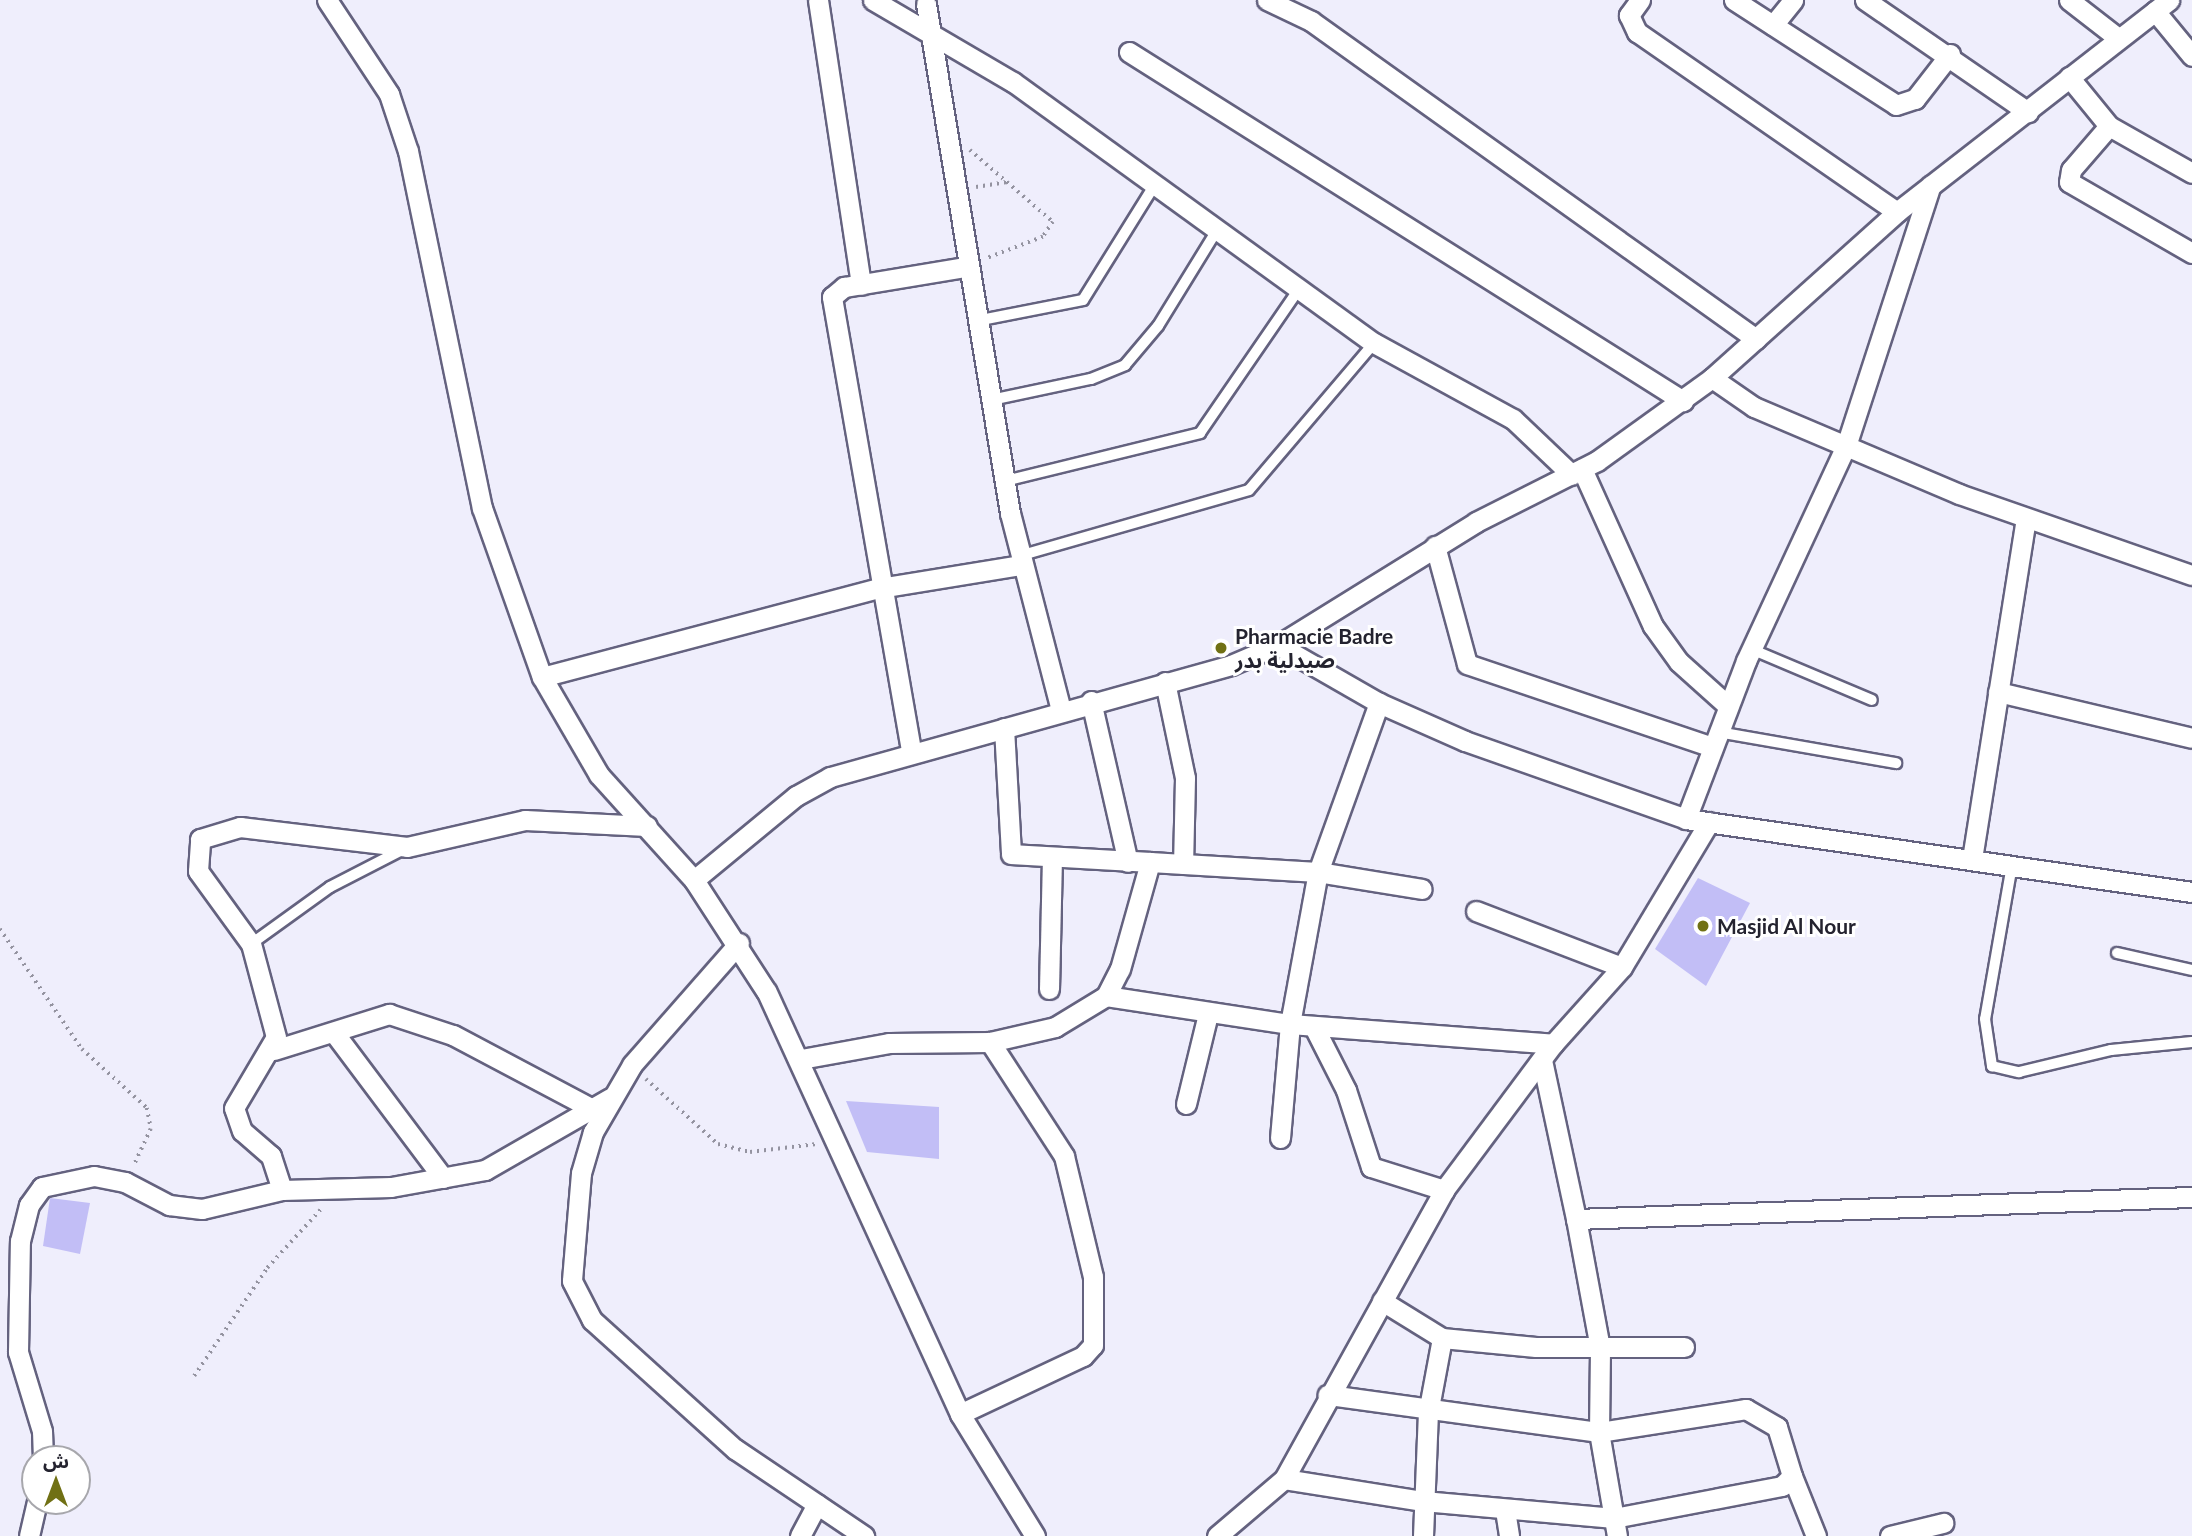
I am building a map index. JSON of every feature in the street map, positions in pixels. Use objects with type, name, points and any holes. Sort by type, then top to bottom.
[{"type":"street","points":[[327,0],[389,94],[408,151],[482,508],[542,677],[580,750],[694,880],[739,943],[801,1059],[960,1414],[1035,1536]]},
{"type":"street","points":[[818,0],[861,285]]},
{"type":"street","points":[[873,0],[1013,82],[1374,343],[1513,419],[1577,472],[1653,626],[1679,662],[1728,706]]},
{"type":"street","points":[[1267,0],[1311,21],[1756,339]]},
{"type":"street","points":[[1640,0],[1629,15],[1637,32],[1898,212]]},
{"type":"street","points":[[1734,0],[1896,105],[1915,99],[1950,54]]},
{"type":"street","points":[[1773,25],[1793,0]]},
{"type":"street","points":[[1865,0],[1950,54],[2028,112]]},
{"type":"street","points":[[2068,0],[2118,38]]},
{"type":"street","points":[[926,4],[965,267],[1020,560],[1062,710]]},
{"type":"street","points":[[694,880],[796,796],[852,767],[1004,728],[1165,682],[1278,645],[1435,546],[1577,472],[1683,401],[1898,212],[2162,5],[2192,56]]},
{"type":"street","points":[[1129,52],[1683,401]]},
{"type":"street","points":[[2069,77],[2109,127],[2192,173]]},
{"type":"street","points":[[2109,127],[2071,170],[2069,182],[2192,253]]},
{"type":"street","points":[[1686,819],[1751,649],[1846,446],[1931,185]]},
{"type":"street","points":[[911,750],[879,588],[832,303],[839,288],[965,267]]},
{"type":"street","points":[[1712,378],[1754,407],[1846,446],[2026,519],[2192,575]]},
{"type":"street","points":[[1972,859],[2026,519]]},
{"type":"street","points":[[1435,546],[1467,664],[1715,739]]},
{"type":"street","points":[[542,677],[879,588],[1020,560]]},
{"type":"street","points":[[1278,645],[1379,703],[1501,756],[1686,819],[2192,892]]},
{"type":"street","points":[[1165,682],[1185,778],[1183,864]]},
{"type":"street","points":[[1998,692],[2192,738]]},
{"type":"street","points":[[1091,701],[1128,862]]},
{"type":"street","points":[[1280,1138],[1290,1024],[1318,872],[1379,703]]},
{"type":"street","points":[[1004,728],[1009,850],[1019,858],[1318,872],[1422,889]]},
{"type":"street","points":[[282,1190],[271,1156],[242,1131],[234,1108],[274,1049],[276,1037],[251,944],[198,871],[198,843],[207,832],[240,827],[407,847],[525,820],[647,826]]},
{"type":"street","points":[[1217,1536],[1284,1479],[1328,1395],[1444,1191],[1548,1052],[1622,967],[1709,822]]},
{"type":"street","points":[[1049,989],[1052,860]]},
{"type":"street","points":[[801,1059],[889,1043],[989,1042],[1055,1027],[1106,996],[1120,969],[1150,863]]},
{"type":"street","points":[[1476,911],[1622,967]]},
{"type":"street","points":[[739,943],[632,1065],[610,1098],[580,1173],[572,1281],[577,1297],[592,1320],[735,1449],[864,1536]]},
{"type":"street","points":[[1106,996],[1208,1014],[1548,1052]]},
{"type":"street","points":[[1186,1104],[1208,1014]]},
{"type":"street","points":[[274,1049],[335,1034],[367,1017],[413,1019],[589,1107]]},
{"type":"street","points":[[1314,1027],[1346,1090],[1371,1167],[1444,1191]]},
{"type":"street","points":[[335,1034],[443,1178]]},
{"type":"street","points":[[960,1414],[1083,1356],[1096,1330],[1093,1277],[1069,1169],[989,1042]]},
{"type":"street","points":[[1548,1052],[1600,1348],[1599,1432],[1616,1527]]},
{"type":"street","points":[[42,1445],[42,1431],[18,1352],[24,1219],[42,1187],[61,1180],[94,1176],[125,1182],[185,1209],[282,1190],[336,1192],[443,1178],[506,1163],[589,1107],[610,1098]]},
{"type":"street","points":[[1576,1219],[2192,1197]]},
{"type":"street","points":[[1382,1301],[1442,1338],[1600,1348],[1684,1347]]},
{"type":"street","points":[[1423,1536],[1428,1413],[1442,1338]]},
{"type":"street","points":[[1328,1395],[1428,1413],[1599,1432],[1746,1409],[1777,1427],[1792,1476],[1816,1536]]},
{"type":"street","points":[[1284,1479],[1616,1527],[1782,1486],[1792,1476]]},
{"type":"street","points":[[800,1536],[817,1504]]},
{"type":"street","points":[[1505,1510],[1509,1536]]},
{"type":"street","points":[[29,1536],[34,1515]]},
{"type":"street","points":[[1890,1536],[1942,1523]]},
{"type":"lane","points":[[976,321],[1083,300],[1154,186]]},
{"type":"lane","points":[[990,400],[1091,379],[1125,365],[1217,230]]},
{"type":"lane","points":[[1005,481],[1200,433],[1299,289]]},
{"type":"lane","points":[[1020,560],[1249,490],[1374,343]]},
{"type":"lane","points":[[1751,649],[1872,700]]},
{"type":"lane","points":[[1715,739],[1896,763]]},
{"type":"lane","points":[[251,944],[330,887],[370,873],[407,847]]},
{"type":"lane","points":[[2012,865],[1986,1019],[1992,1066],[2019,1072],[2110,1049],[2192,1042]]},
{"type":"lane","points":[[2117,953],[2192,970]]},
{"type":"path","points":[[945,133],[1009,182],[1053,228],[965,267]]},
{"type":"path","points":[[955,191],[1009,182]]},
{"type":"path","points":[[0,929],[82,1049],[147,1108],[151,1129],[125,1182]]},
{"type":"path","points":[[632,1065],[718,1144],[779,1151],[837,1140]]},
{"type":"path","points":[[194,1376],[267,1268],[336,1192]]},
{"type":"building","name":"Masjid Al Nour","points":[[1698,878],[1750,903],[1706,986],[1655,949]]},
{"type":"building","points":[[846,1101],[939,1107],[939,1159],[867,1152]]},
{"type":"building","points":[[50,1198],[90,1203],[80,1254],[43,1246]]},
{"type":"place","name":"Pharmacie Badre صيدلية بدر","points":[[1221,648]]},
{"type":"place","name":"Masjid Al Nour","points":[[1703,926]]}]
